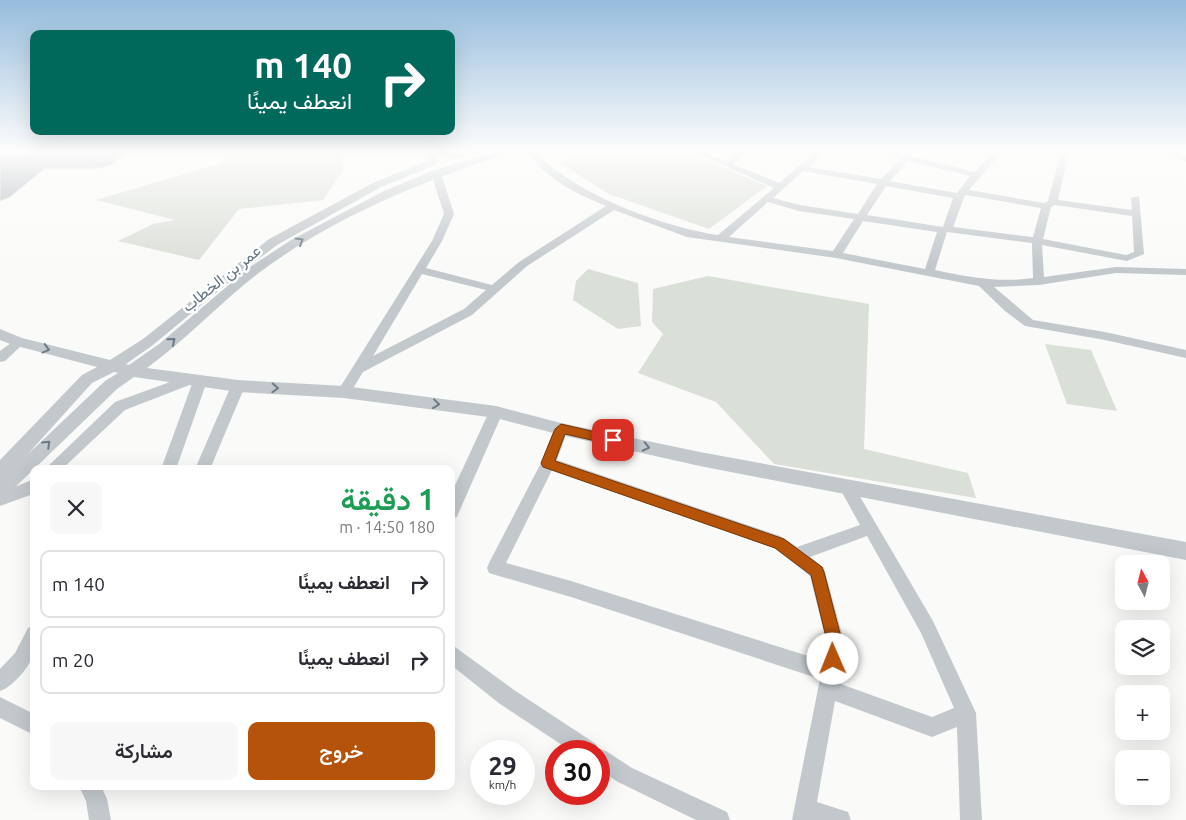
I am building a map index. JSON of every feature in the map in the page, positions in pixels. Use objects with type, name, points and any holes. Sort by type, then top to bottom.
[{"type":"street","name":"عمر بن الخطاب","points":[[0,472],[88,379],[111,367],[148,342],[234,271],[273,242],[367,190]]},
{"type":"street","name":"عمر بن الخطاب","points":[[0,491],[89,404],[164,348],[255,270],[295,243],[395,190]]},
{"type":"street","points":[[344,392],[437,241],[449,214],[441,190]]},
{"type":"street","points":[[578,190],[613,206],[687,234],[719,240],[836,254],[983,283],[1015,284],[1039,282],[1116,270],[1186,272]]},
{"type":"street","points":[[719,240],[767,199],[774,190]]},
{"type":"street","points":[[836,254],[877,190]]},
{"type":"street","points":[[934,190],[1136,214]]},
{"type":"street","points":[[929,272],[945,230],[964,190]]},
{"type":"street","points":[[1039,282],[1037,241],[1053,190]]},
{"type":"street","points":[[767,199],[799,208],[860,218],[1037,241],[1128,258],[1139,254],[1136,198]]},
{"type":"street","points":[[360,368],[468,312],[523,264],[613,206]]},
{"type":"street","points":[[418,270],[494,289]]},
{"type":"street","points":[[983,283],[1008,308],[1029,323],[1105,336],[1186,354]]},
{"type":"street","points":[[0,334],[18,342],[132,371],[238,386],[344,392],[496,412],[561,429],[700,459],[1186,551]]},
{"type":"street","points":[[0,358],[18,342]]},
{"type":"street","points":[[56,465],[120,406],[196,380]]},
{"type":"street","points":[[169,465],[196,380]]},
{"type":"street","points":[[204,465],[238,386]]},
{"type":"street","points":[[455,503],[496,412]]},
{"type":"street","points":[[561,429],[548,463],[495,568],[570,589],[830,681],[932,727],[966,713]]},
{"type":"street","points":[[548,463],[780,543],[817,572],[836,645],[805,815],[840,820]]},
{"type":"street","points":[[847,487],[927,627],[966,713],[971,820]]},
{"type":"street","points":[[0,500],[30,489]]},
{"type":"street","points":[[795,555],[870,528]]},
{"type":"street","points":[[0,682],[22,660],[30,643]]},
{"type":"street","points":[[455,656],[507,698],[572,740]]},
{"type":"street","points":[[0,707],[30,723]]},
{"type":"street","points":[[610,765],[625,775],[719,820]]},
{"type":"street","points":[[91,790],[96,799],[100,820]]},
{"type":"shaded area","points":[[129,190],[330,190],[323,200],[239,209],[199,260],[118,241],[153,224],[175,220],[96,200]]},
{"type":"shaded area","points":[[603,190],[761,190],[709,229]]},
{"type":"shaded area","points":[[588,269],[638,283],[641,326],[618,329],[573,300],[576,281]]},
{"type":"shaded area","points":[[708,276],[869,304],[864,449],[968,473],[976,498],[774,464],[716,402],[638,373],[663,334],[652,322],[653,289]]},
{"type":"shaded area","points":[[1045,344],[1091,350],[1117,411],[1067,404]]},
{"type":"building","points":[[0,190],[18,190],[10,197],[0,201]]},
{"type":"route","points":[[613,440],[561,429],[548,463],[780,543],[817,572],[836,645],[833,659]]}]
